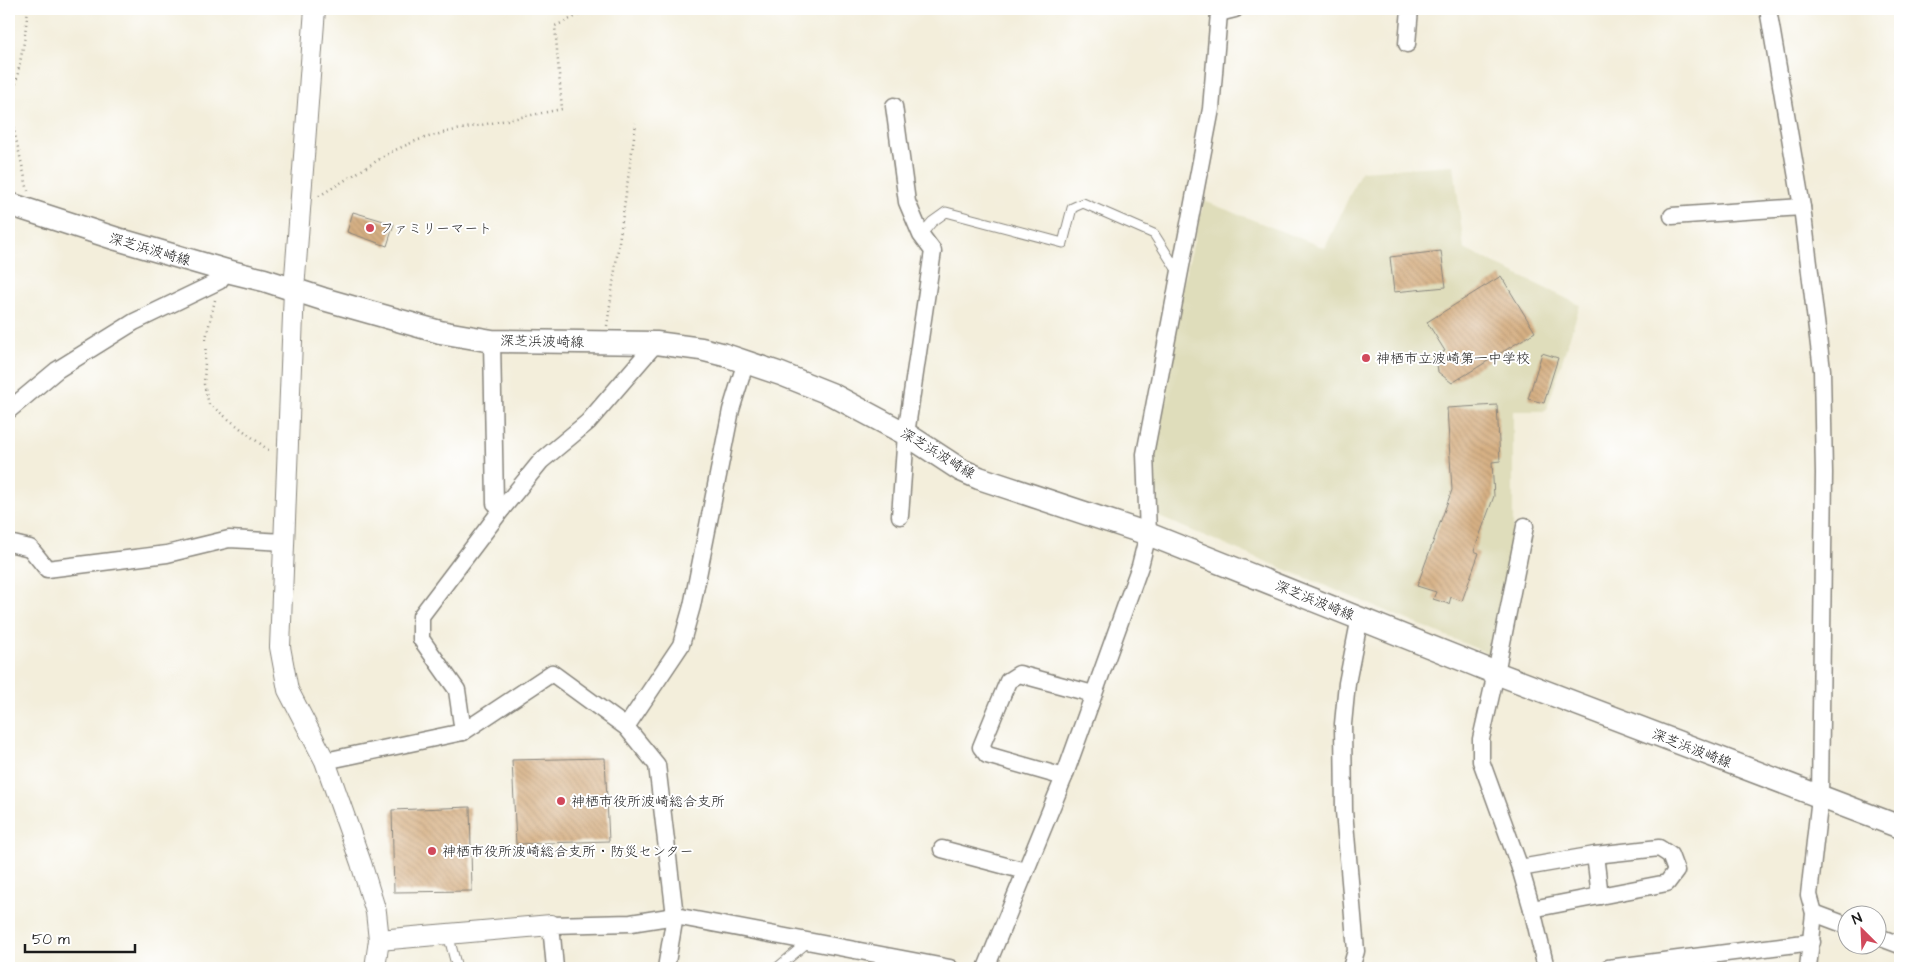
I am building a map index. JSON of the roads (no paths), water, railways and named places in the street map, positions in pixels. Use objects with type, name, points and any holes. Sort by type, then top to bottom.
[{"type":"main road","name":"深芝浜波崎線","points":[[18,208],[223,276],[264,280],[440,332],[492,341],[656,343],[701,349],[746,361],[831,394],[906,434],[933,453],[970,474],[1148,534],[1360,617],[1496,673],[1900,827]]},
{"type":"street","points":[[315,9],[294,290],[280,647],[288,690],[325,761],[376,912],[379,940],[375,968]]},
{"type":"street","points":[[986,968],[1064,776],[1140,566],[1148,534],[1145,454],[1211,109],[1218,11],[1235,9]]},
{"type":"street","points":[[1407,44],[1410,9]]},
{"type":"street","points":[[1768,9],[1802,207],[1822,370],[1824,487],[1820,797],[1810,895],[1814,913],[1808,968]]},
{"type":"street","points":[[894,106],[907,202],[921,235],[933,251],[906,434],[900,516]]},
{"type":"street","points":[[1672,216],[1802,207]]},
{"type":"street","points":[[9,410],[57,370],[134,322],[223,276]]},
{"type":"street","points":[[492,341],[495,503],[502,508]]},
{"type":"street","points":[[463,732],[457,690],[422,640],[421,616],[502,508],[541,462],[588,422],[656,343]]},
{"type":"street","points":[[626,727],[680,645],[692,606],[732,410],[746,361]]},
{"type":"street","points":[[1525,526],[1481,738],[1481,761],[1520,868],[1546,968]]},
{"type":"street","points":[[9,543],[30,548],[47,569],[167,554],[229,539],[284,542]]},
{"type":"street","points":[[1351,968],[1356,951],[1344,811],[1343,724],[1347,683],[1360,617]]},
{"type":"street","points":[[325,761],[463,732],[552,673],[626,727],[657,765],[675,916],[666,968]]},
{"type":"street","points":[[1064,776],[986,755],[981,747],[1008,681],[1019,674],[1094,694]]},
{"type":"street","points":[[1520,868],[1596,855],[1659,848],[1670,855],[1676,871],[1667,883],[1532,910]]},
{"type":"street","points":[[942,849],[1026,871]]},
{"type":"street","points":[[1596,855],[1600,896]]},
{"type":"street","points":[[1814,913],[1836,921]]},
{"type":"street","points":[[379,940],[551,925],[631,923],[675,916],[950,968]]},
{"type":"street","points":[[551,925],[555,968]]},
{"type":"street","points":[[1886,940],[1900,945]]},
{"type":"street","points":[[1608,968],[1812,942]]},
{"type":"lane","points":[[921,235],[932,222],[946,212],[1063,243],[1072,208],[1083,202],[1154,234],[1175,267],[1181,269]]},
{"type":"lane","points":[[448,934],[457,968]]},
{"type":"lane","points":[[777,968],[809,941]]},
{"type":"place","name":"ファミリーマート","points":[[370,228]]},
{"type":"place","name":"神栖市立波崎第一中学校","points":[[1366,358]]},
{"type":"place","name":"神栖市役所波崎総合支所","points":[[561,801]]},
{"type":"place","name":"神栖市役所波崎総合支所・防災センター","points":[[432,851]]}]
